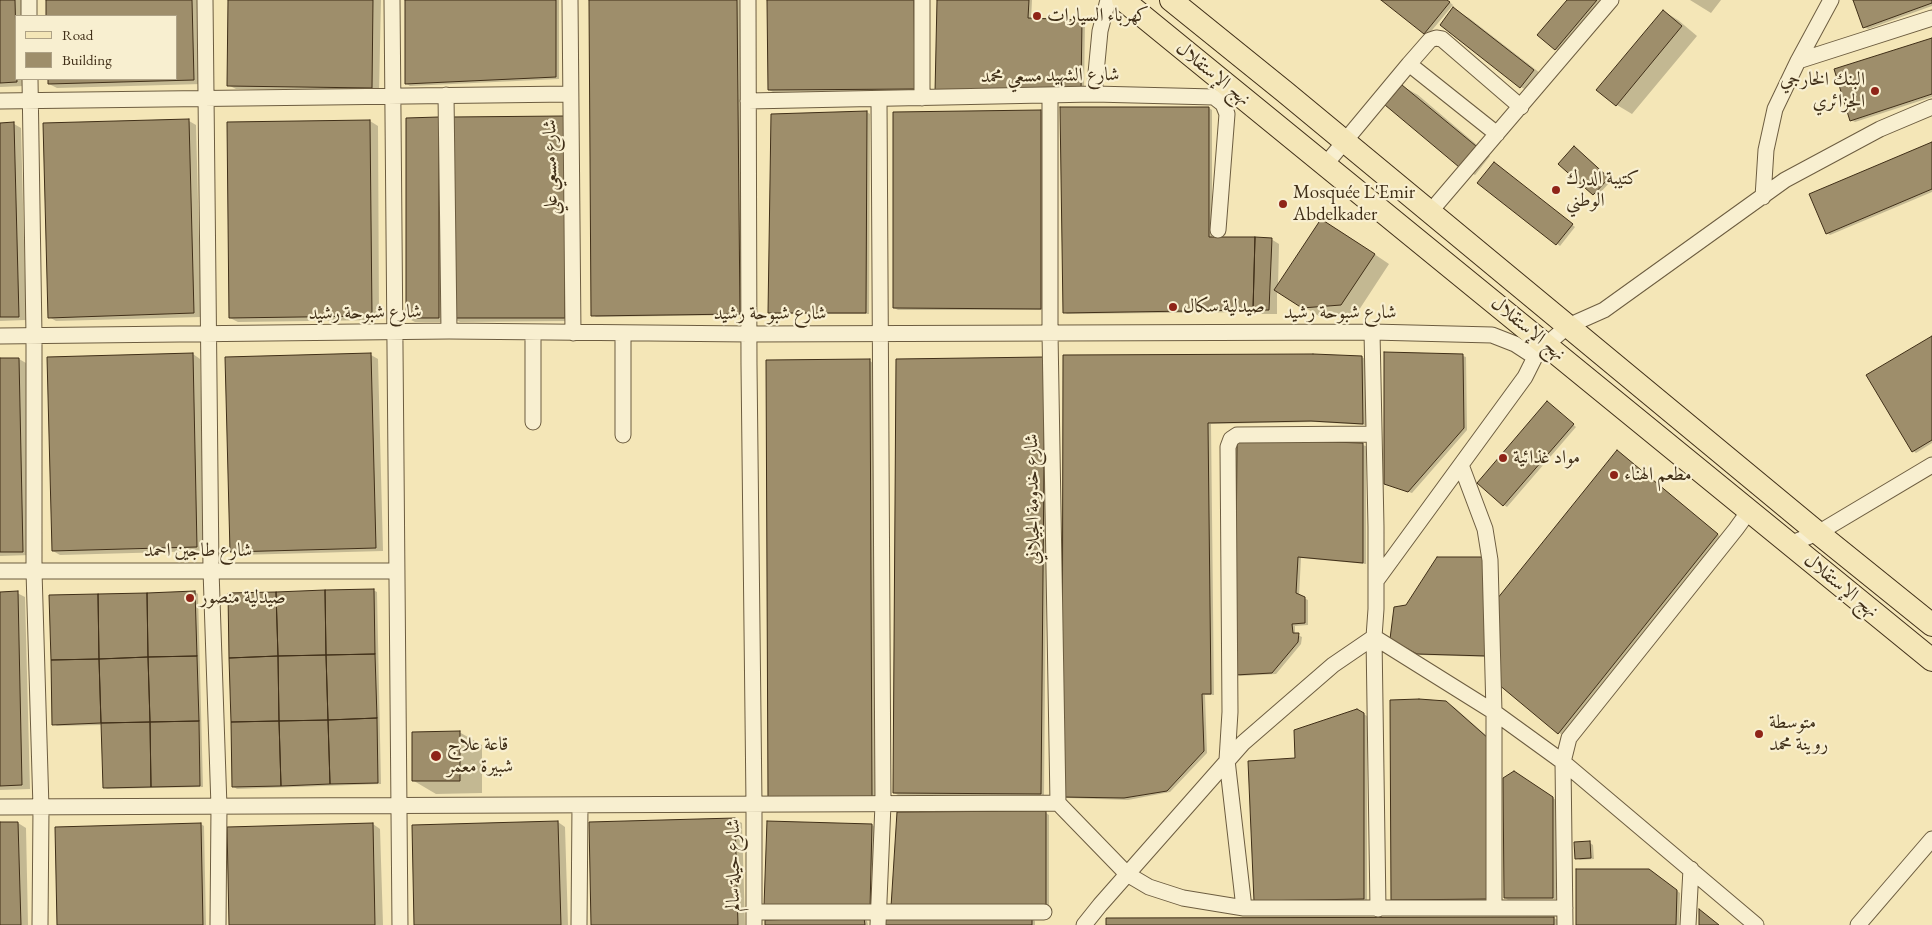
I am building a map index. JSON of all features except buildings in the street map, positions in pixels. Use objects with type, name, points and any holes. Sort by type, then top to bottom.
[{"type":"main road","name":"نهج الإستقلال","points":[[1123,0],[1325,166],[1541,350],[1601,390],[1932,660]]},
{"type":"main road","name":"نهج الإستقلال","points":[[1171,0],[1932,625]]},
{"type":"street","points":[[29,0],[29,15]]},
{"type":"street","points":[[205,0],[211,570],[219,807],[218,925]]},
{"type":"street","points":[[392,0],[400,925]]},
{"type":"street","name":"شارع مسعي علي","points":[[570,0],[573,333]]},
{"type":"street","name":"شارع حيلة سالم","points":[[748,0],[754,918]]},
{"type":"street","points":[[922,0],[922,98]]},
{"type":"street","points":[[1094,94],[1100,31],[1108,0]]},
{"type":"street","points":[[1430,212],[1611,0]]},
{"type":"street","points":[[1763,196],[1766,150],[1775,109],[1830,0]]},
{"type":"street","points":[[1798,61],[1932,18]]},
{"type":"street","points":[[1325,166],[1409,64],[1430,40],[1436,38],[1442,39],[1521,107]]},
{"type":"street","points":[[1409,64],[1497,134]]},
{"type":"street","points":[[30,80],[34,336],[34,571],[41,808],[40,925]]},
{"type":"street","points":[[0,101],[570,94]]},
{"type":"street","name":"شارع الشهيد مسعي محمد","points":[[748,101],[879,100],[1094,94],[1214,98],[1223,104],[1227,114],[1218,230]]},
{"type":"street","points":[[446,95],[449,331]]},
{"type":"street","name":"شارع خدومة الجيلاني","points":[[1050,95],[1050,333],[1058,803]]},
{"type":"street","points":[[878,918],[883,804],[879,100]]},
{"type":"street","points":[[1376,581],[1525,377],[1541,350],[1568,326],[1604,310],[1785,180],[1880,129],[1932,107]]},
{"type":"street","name":"شارع شبوحة رشيد","points":[[0,336],[449,331],[623,334],[1372,332],[1492,335],[1515,344],[1541,350]]},
{"type":"street","points":[[1372,332],[1378,909]]},
{"type":"street","points":[[533,333],[533,422]]},
{"type":"street","points":[[623,334],[623,435]]},
{"type":"street","points":[[1244,908],[1227,760],[1230,712],[1228,447],[1231,439],[1237,435],[1374,434]]},
{"type":"street","points":[[1461,464],[1485,529],[1490,560],[1494,712],[1494,908]]},
{"type":"street","points":[[1789,544],[1818,533],[1932,465]]},
{"type":"street","points":[[1565,925],[1564,762],[1570,738],[1749,511]]},
{"type":"street","name":"شارع طاجين احمد","points":[[0,571],[397,571]]},
{"type":"street","points":[[1084,925],[1243,743],[1333,665],[1374,637]]},
{"type":"street","points":[[1374,637],[1494,712],[1564,762],[1756,925]]},
{"type":"street","points":[[0,807],[1058,803],[1127,874],[1149,887],[1183,898],[1244,908],[1565,908]]},
{"type":"street","points":[[579,925],[580,805]]},
{"type":"street","points":[[1858,925],[1932,839]]},
{"type":"street","points":[[1688,925],[1690,869]]},
{"type":"street","points":[[754,918],[878,918],[1044,912]]},
{"type":"place","name":"كهرباء السيارات","points":[[1037,16]]},
{"type":"place","name":"البنك الخارجي الجزائري","points":[[1875,91]]},
{"type":"place","name":"كتيبة الدرك الوطني","points":[[1556,190]]},
{"type":"place","name":"Mosquée L'Emir Abdelkader","points":[[1283,204]]},
{"type":"place","name":"صيدلية سكال","points":[[1173,307]]},
{"type":"place","name":"مواد غذائية","points":[[1503,458]]},
{"type":"place","name":"مطعم الهناء","points":[[1614,475]]},
{"type":"place","name":"صيدلية منصور","points":[[190,598]]},
{"type":"place","name":"متوسطة روينة محمد","points":[[1759,734]]},
{"type":"place","name":"قاعة علاج شبيرة معمر","points":[[436,756]]}]
